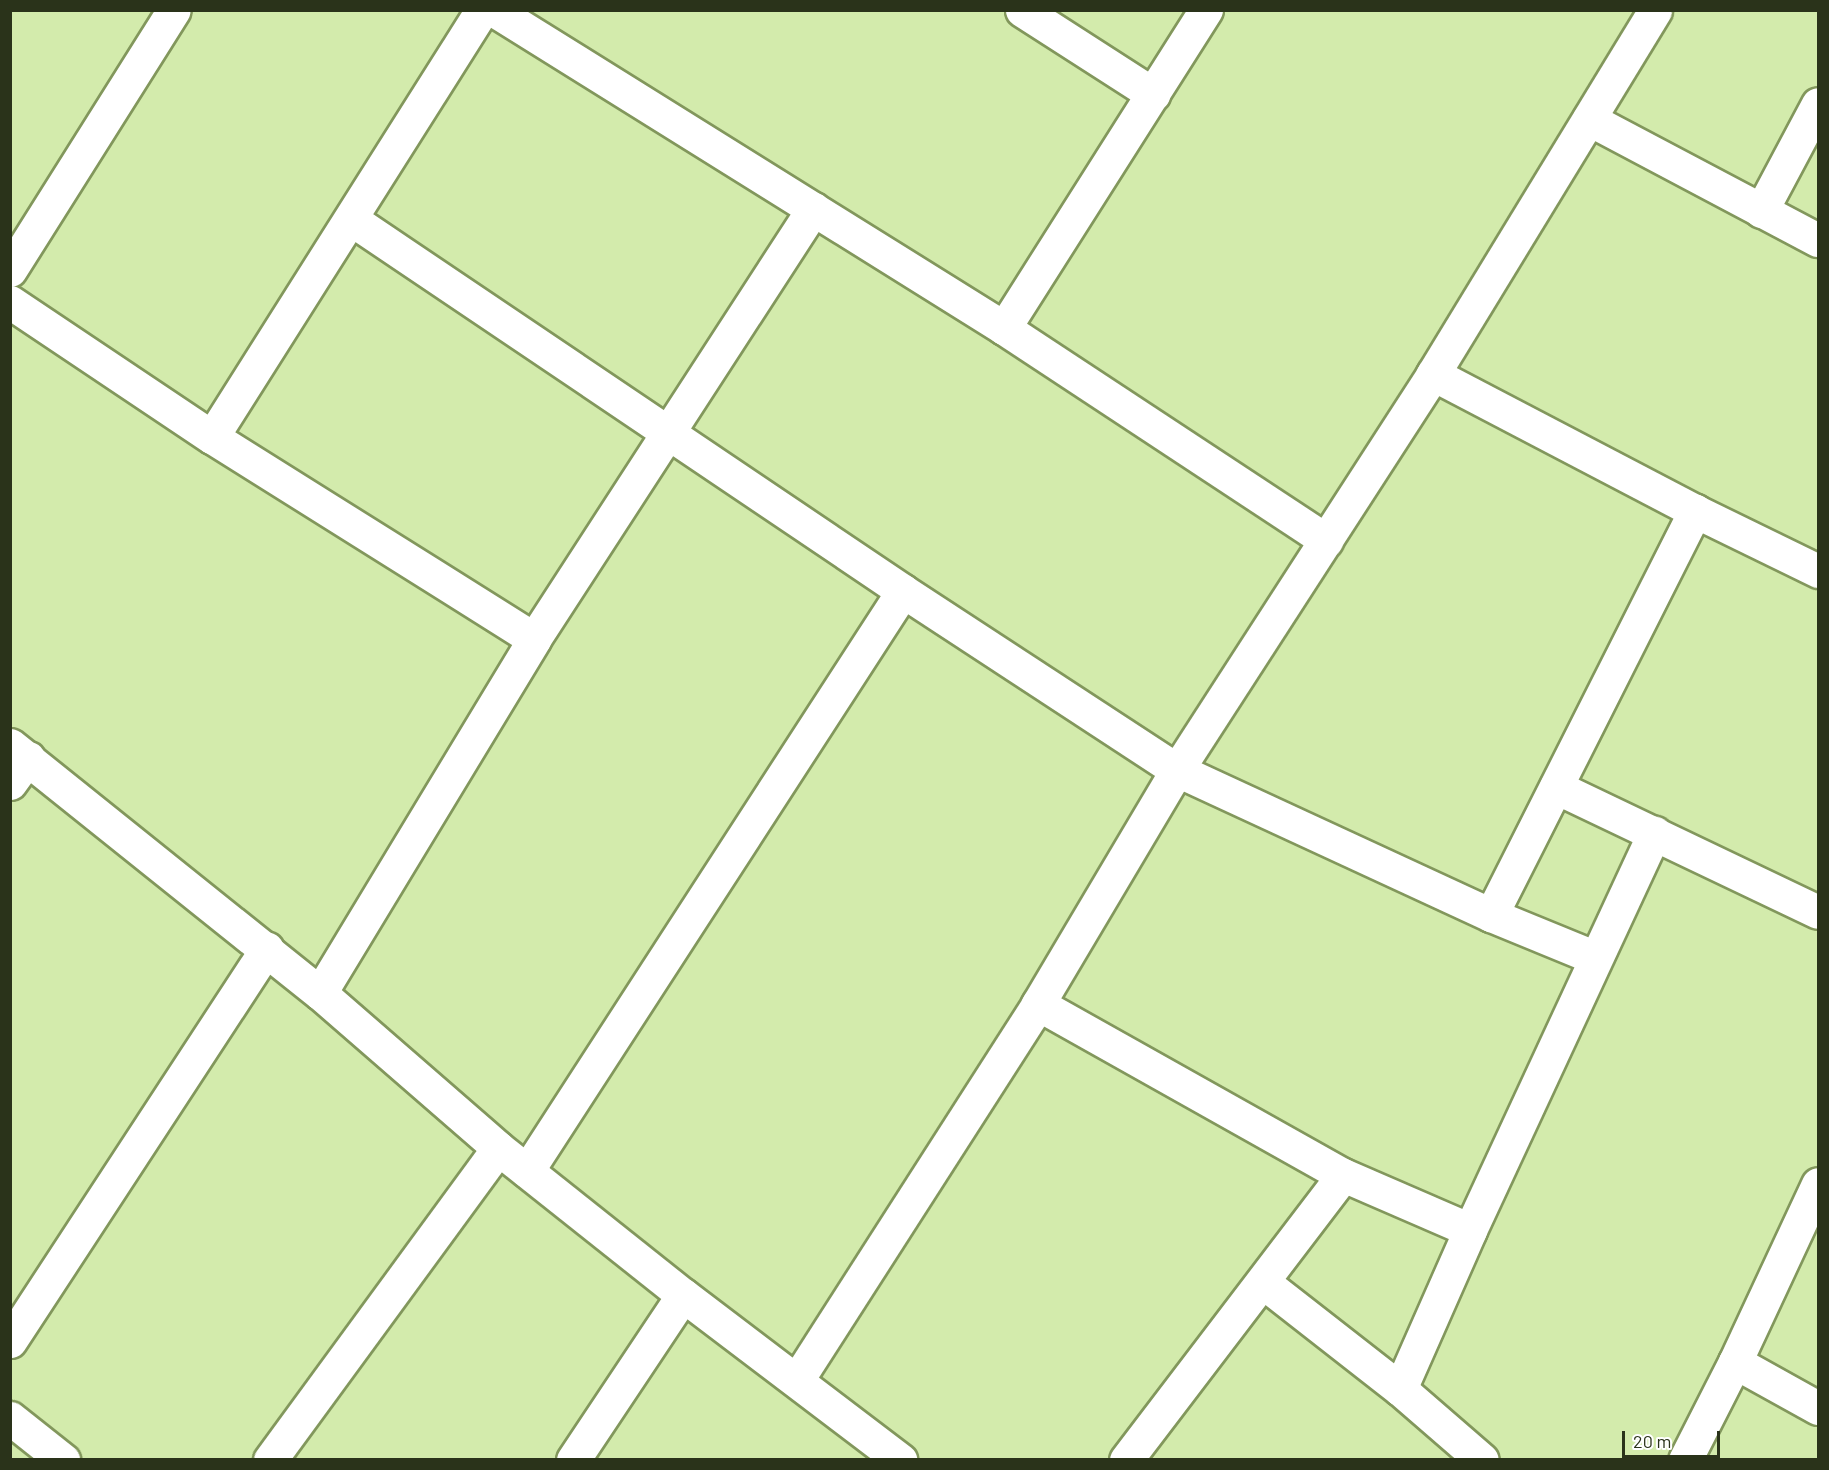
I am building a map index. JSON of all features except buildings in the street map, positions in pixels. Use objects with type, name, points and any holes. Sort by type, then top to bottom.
[{"type":"street","points":[[10,270],[174,10]]},
{"type":"street","points":[[212,437],[482,10]]},
{"type":"street","points":[[494,10],[1004,328],[1326,540]]},
{"type":"street","points":[[1022,10],[1153,94]]},
{"type":"street","points":[[1004,328],[1206,10]]},
{"type":"street","points":[[797,1380],[1038,1004],[1177,770],[1433,374],[1655,10]]},
{"type":"street","points":[[1761,211],[1818,104]]},
{"type":"street","points":[[1589,120],[1818,240]]},
{"type":"street","points":[[320,993],[534,639],[666,432],[813,209]]},
{"type":"street","points":[[351,219],[903,591],[1177,770],[1491,915],[1596,958]]},
{"type":"street","points":[[10,302],[212,437],[534,639]]},
{"type":"street","points":[[1433,374],[1695,511],[1818,571]]},
{"type":"street","points":[[1491,915],[1695,511]]},
{"type":"street","points":[[527,1171],[903,591]]},
{"type":"street","points":[[16,762],[267,949],[498,1148],[683,1295],[900,1460]]},
{"type":"street","points":[[1556,787],[1818,912]]},
{"type":"street","points":[[1400,1389],[1470,1230],[1654,833]]},
{"type":"street","points":[[10,1341],[267,949]]},
{"type":"street","points":[[1038,1004],[1343,1175],[1470,1230]]},
{"type":"street","points":[[270,1460],[498,1148]]},
{"type":"street","points":[[1126,1460],[1343,1175]]},
{"type":"street","points":[[1685,1460],[1735,1362],[1818,1184]]},
{"type":"street","points":[[1263,1282],[1400,1389],[1482,1460]]},
{"type":"street","points":[[573,1460],[683,1295]]},
{"type":"street","points":[[1735,1362],[1818,1408]]},
{"type":"street","points":[[10,1418],[63,1460]]}]
